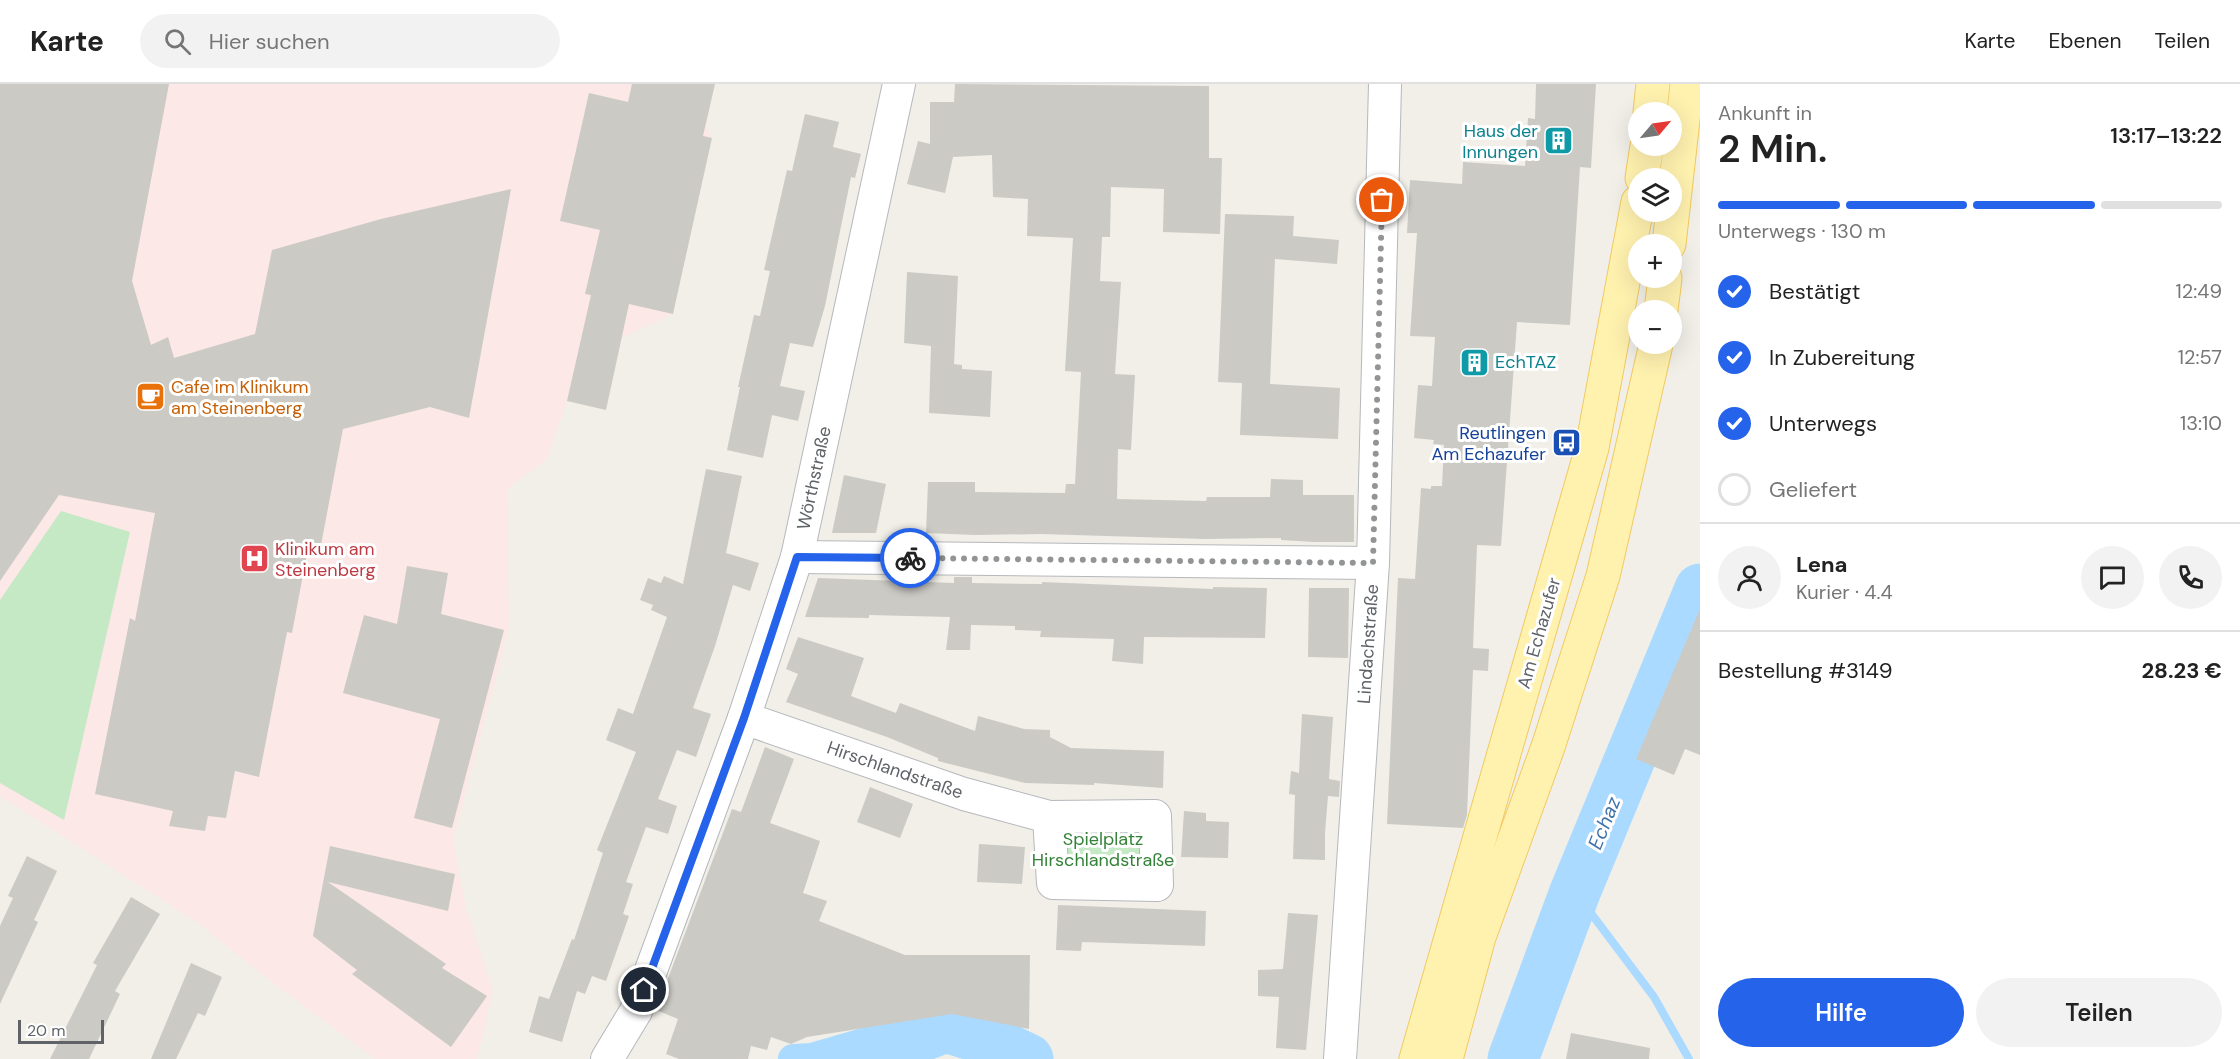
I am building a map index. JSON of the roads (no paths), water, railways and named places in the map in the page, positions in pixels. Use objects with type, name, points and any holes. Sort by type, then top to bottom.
[{"type":"main road","points":[[1651,102],[1653,84]]},
{"type":"main road","points":[[1670,234],[1687,84]]},
{"type":"main road","name":"Am Echazufer","points":[[1416,1059],[1592,448],[1635,222]]},
{"type":"main road","points":[[1446,1059],[1479,938],[1548,747],[1603,576],[1654,354]]},
{"type":"street","name":"Wörthstraße","points":[[607,1059],[636,1011],[744,718],[797,557],[899,84]]},
{"type":"street","name":"Lindachstraße","points":[[1340,1059],[1373,563],[1385,84]]},
{"type":"street","points":[[797,557],[1373,563]]},
{"type":"street","name":"Hirschlandstraße","points":[[744,718],[964,794],[1049,817]]},
{"type":"waterway","name":"Echaz","points":[[1513,1059],[1575,892],[1700,589]]},
{"type":"waterway","points":[[1575,892],[1654,997],[1689,1059]]},
{"type":"waterway","points":[[793,1059],[812,1058],[895,1034],[946,1027]]},
{"type":"waterway","name":"Echaz","points":[[886,1059],[899,1045],[946,1027],[990,1041],[1028,1059]]},
{"type":"place","name":"Haus der Innungen","points":[[1559,141]]},
{"type":"place","name":"EchTAZ","points":[[1474,362]]},
{"type":"place","name":"Cafe im Klinikum am Steinenberg","points":[[150,397]]},
{"type":"place","name":"Reutlingen Am Echazufer","points":[[1567,443]]},
{"type":"place","name":"Klinikum am Steinenberg","points":[[254,559]]},
{"type":"park label","name":"Spielplatz Hirschlandstraße","points":[[1103,849]]}]
